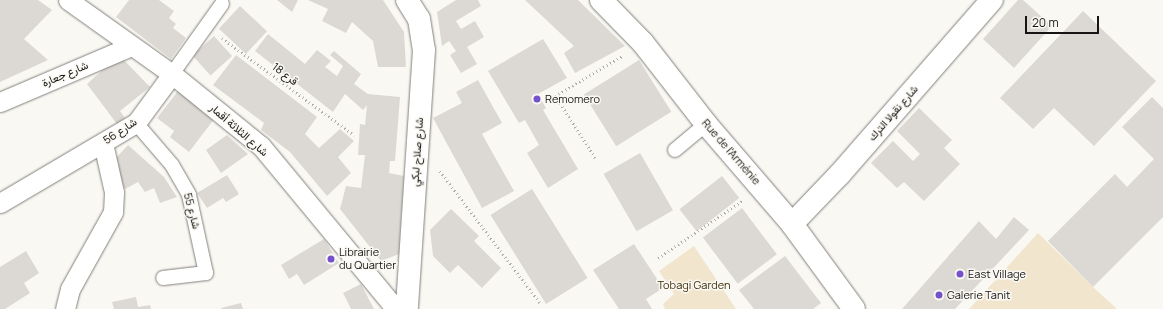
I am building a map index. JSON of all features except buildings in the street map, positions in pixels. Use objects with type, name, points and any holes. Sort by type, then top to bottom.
[{"type":"street","name":"شارع الثلاثة أقمار","points":[[68,0],[172,74],[260,146],[396,309]]},
{"type":"street","name":"شارع صلاح لبكي","points":[[407,0],[419,19],[424,50],[407,309]]},
{"type":"street","name":"Rue de l'Arménie","points":[[601,0],[643,43],[706,124],[792,224],[854,309]]},
{"type":"street","name":"شارع نقولا الترك","points":[[792,224],[840,174],[992,0]]},
{"type":"street","name":"شارع 56","points":[[0,203],[136,123],[222,4]]},
{"type":"street","name":"شارع جعارة","points":[[0,102],[131,46]]},
{"type":"street","name":"شارع 55","points":[[136,123],[172,165],[189,195],[206,273],[163,278]]},
{"type":"street","points":[[675,150],[706,124]]},
{"type":"street","points":[[65,309],[70,289],[113,212],[114,192],[103,143]]},
{"type":"path","name":"قرع 18","points":[[206,26],[354,135]]},
{"type":"path","points":[[595,158],[555,96],[643,43]]},
{"type":"path","points":[[417,145],[461,196],[542,304]]},
{"type":"path","points":[[658,258],[761,187]]},
{"type":"green space","points":[[1038,233],[1093,287],[1117,309],[969,309]]},
{"type":"green space","name":"Tobagi Garden","points":[[694,246],[736,309],[665,309],[663,304],[674,294],[659,271]]},
{"type":"place","name":"Remomero","points":[[537,99]]},
{"type":"place","name":"Librairie du Quartier","points":[[331,259]]},
{"type":"place","name":"East Village","points":[[960,274]]},
{"type":"place","name":"Galerie Tanit","points":[[939,295]]}]
